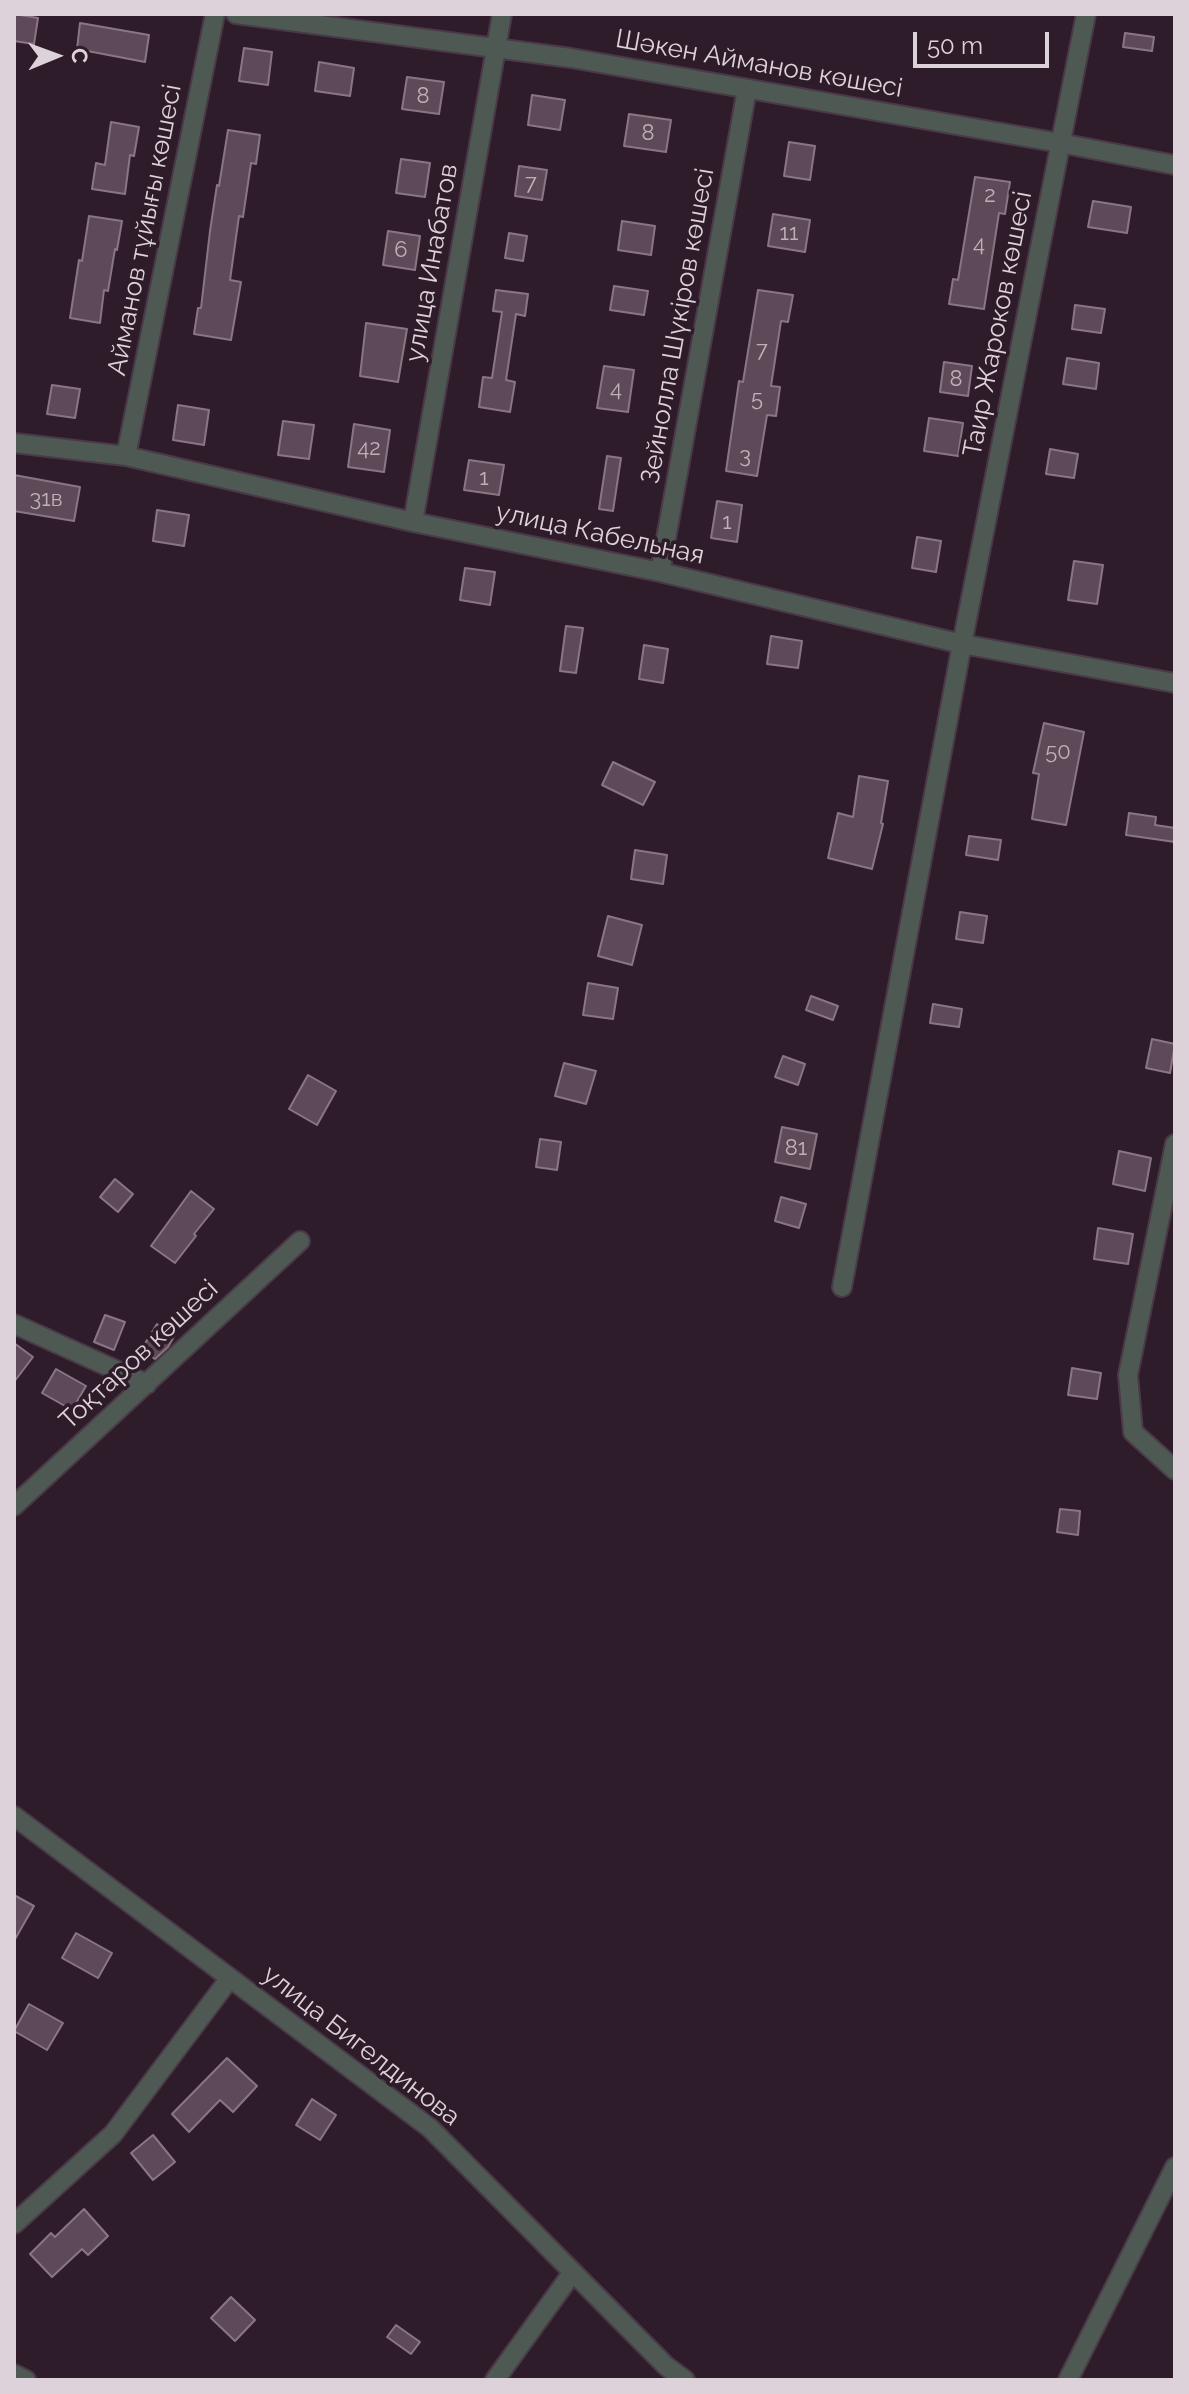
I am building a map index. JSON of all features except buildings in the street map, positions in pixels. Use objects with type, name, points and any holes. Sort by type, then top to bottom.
[{"type":"street","name":"Айманов тұйығы көшесі","points":[[126,456],[215,14]]},
{"type":"street","name":"Шәкен Айманов көшесі","points":[[236,14],[571,58],[1175,165]]},
{"type":"street","name":"улица Инабатов","points":[[413,522],[502,14]]},
{"type":"street","name":"Таир Жароков көшесі","points":[[842,1287],[962,644],[1086,14]]},
{"type":"street","name":"Зейнолла Шүкіров көшесі","points":[[660,572],[747,89]]},
{"type":"street","name":"улица Кабельная","points":[[14,443],[126,456],[413,522],[660,572],[962,644],[1175,683]]},
{"type":"street","points":[[1175,1144],[1128,1375],[1133,1432],[1175,1470]]},
{"type":"street","name":"Тоқтаров көшесі","points":[[14,1506],[300,1241]]},
{"type":"street","points":[[14,1324],[147,1384]]},
{"type":"street","name":"улица Бигелдинова","points":[[14,1816],[430,2128],[666,2366],[685,2380]]},
{"type":"street","points":[[14,2224],[113,2134],[230,1978]]},
{"type":"street","points":[[1068,2380],[1175,2167]]},
{"type":"street","points":[[495,2380],[573,2272]]},
{"type":"street","points":[[14,2374],[26,2380]]}]
